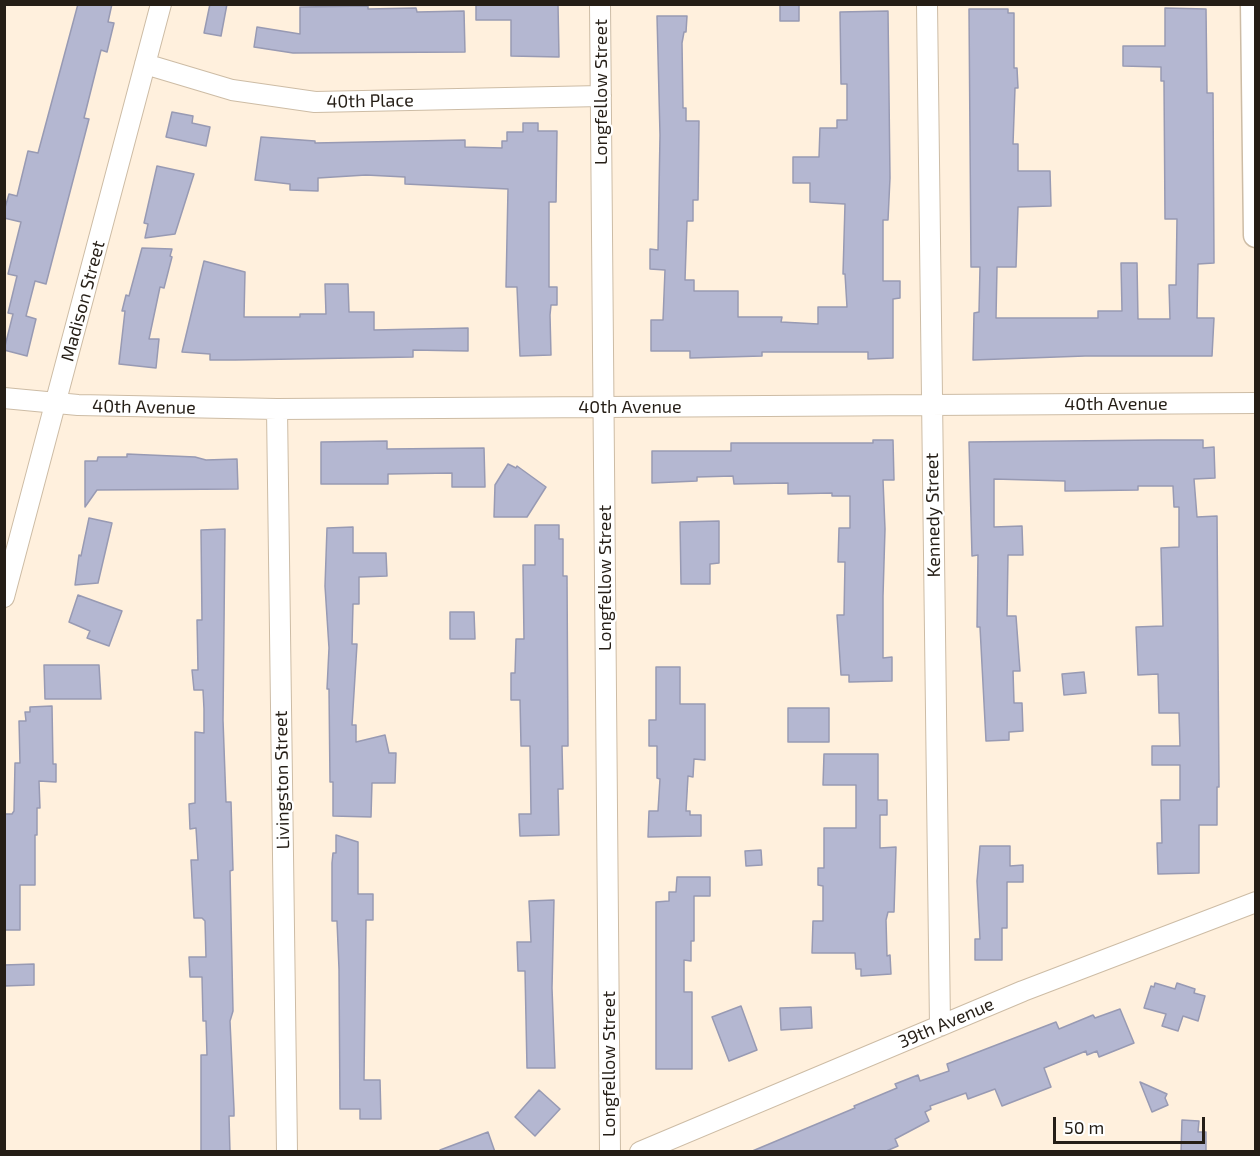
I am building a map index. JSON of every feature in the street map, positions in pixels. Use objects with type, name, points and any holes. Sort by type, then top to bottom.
[{"type":"street","name":"Madison Street","points":[[4,597],[160,4]]},
{"type":"street","name":"Longfellow Street","points":[[600,4],[610,1152]]},
{"type":"street","name":"Kennedy Street","points":[[927,4],[940,1026]]},
{"type":"street","points":[[1253,4],[1256,235]]},
{"type":"street","name":"40th Place","points":[[145,64],[232,90],[315,102],[601,96]]},
{"type":"street","name":"40th Avenue","points":[[4,398],[56,404],[277,409],[1256,403]]},
{"type":"street","name":"Livingston Street","points":[[277,409],[287,1152]]},
{"type":"street","name":"39th Avenue","points":[[640,1152],[940,1026],[1256,902]]},
{"type":"building","points":[[78,4],[112,4],[108,22],[114,23],[107,52],[101,50],[84,118],[89,119],[46,284],[35,281],[26,316],[36,319],[27,356],[4,350],[13,314],[8,313],[17,276],[8,274],[21,222],[4,218],[4,211],[9,194],[17,196],[28,151],[38,153]]},
{"type":"building","points":[[210,4],[227,4],[221,36],[204,33]]},
{"type":"building","points":[[476,4],[558,4],[559,57],[511,56],[511,20],[476,20]]},
{"type":"building","points":[[780,4],[799,4],[799,21],[780,21]]},
{"type":"building","points":[[368,6],[368,9],[416,8],[417,12],[464,11],[465,52],[293,53],[254,47],[257,27],[300,34],[300,7]]},
{"type":"building","points":[[1165,8],[1206,9],[1207,93],[1213,93],[1214,263],[1198,264],[1197,318],[1214,318],[1212,356],[1085,356],[973,360],[974,313],[979,312],[980,267],[971,267],[969,9],[1008,9],[1008,13],[1014,13],[1014,68],[1017,68],[1018,88],[1015,88],[1013,144],[1018,144],[1018,171],[1050,171],[1051,206],[1018,207],[1016,267],[997,267],[996,318],[1098,318],[1098,311],[1122,311],[1121,263],[1137,263],[1138,319],[1170,319],[1169,285],[1176,285],[1177,219],[1165,219],[1164,81],[1161,81],[1161,67],[1123,66],[1123,46],[1165,46]]},
{"type":"building","points":[[888,11],[890,178],[888,220],[883,220],[883,281],[900,281],[900,298],[893,299],[893,358],[868,359],[868,352],[762,352],[762,356],[690,358],[690,351],[651,351],[651,320],[663,320],[665,270],[650,269],[650,249],[658,250],[660,135],[657,16],[687,16],[686,32],[684,32],[682,43],[683,108],[686,108],[686,121],[699,121],[698,200],[693,200],[693,221],[687,221],[685,280],[694,280],[694,291],[738,291],[738,317],[782,317],[781,322],[818,324],[818,307],[847,307],[845,274],[843,274],[845,204],[810,202],[810,183],[793,183],[793,157],[819,157],[820,128],[837,128],[837,120],[847,120],[847,84],[841,84],[840,12]]},
{"type":"building","points":[[172,112],[193,116],[192,123],[210,127],[206,146],[166,137]]},
{"type":"building","points":[[523,123],[538,123],[538,131],[557,131],[556,202],[549,202],[549,287],[557,287],[557,305],[551,305],[550,315],[551,355],[520,356],[517,287],[506,287],[508,189],[405,184],[405,177],[366,175],[318,178],[318,191],[290,190],[290,184],[255,180],[261,137],[315,141],[315,143],[465,140],[465,147],[502,148],[502,141],[507,141],[507,132],[523,132]]},
{"type":"building","points":[[157,166],[194,174],[175,234],[145,238],[148,224],[144,223]]},
{"type":"building","points":[[142,248],[172,249],[164,288],[160,287],[149,339],[159,339],[156,368],[119,364],[125,311],[122,311],[126,295],[129,296]]},
{"type":"building","points":[[204,261],[245,272],[244,317],[300,317],[300,314],[326,314],[325,284],[348,284],[349,312],[374,312],[374,330],[468,328],[468,351],[413,350],[413,357],[235,360],[210,360],[210,354],[182,352]]},
{"type":"building","points":[[873,440],[893,440],[894,480],[883,480],[885,529],[883,658],[892,657],[892,681],[849,682],[849,675],[841,675],[837,615],[844,615],[845,562],[838,562],[839,528],[850,528],[850,496],[832,496],[832,493],[788,494],[788,483],[734,484],[733,476],[697,477],[697,481],[652,483],[652,451],[731,451],[731,443],[873,443]]},
{"type":"building","points":[[1203,440],[1203,448],[1214,447],[1215,478],[1194,479],[1197,517],[1217,516],[1219,787],[1217,787],[1217,825],[1199,825],[1199,873],[1158,874],[1157,843],[1162,843],[1161,800],[1180,800],[1180,765],[1152,765],[1152,746],[1180,746],[1179,713],[1159,713],[1158,674],[1138,675],[1136,627],[1163,626],[1161,548],[1179,547],[1179,507],[1174,507],[1173,486],[1138,486],[1138,490],[1065,491],[1065,481],[994,479],[994,527],[1022,526],[1023,555],[1008,555],[1007,616],[1016,616],[1020,671],[1013,671],[1014,703],[1022,703],[1023,731],[1009,732],[1009,740],[986,741],[980,627],[977,627],[978,555],[972,556],[969,442]]},
{"type":"building","points":[[387,441],[387,449],[484,448],[485,487],[452,487],[452,473],[388,474],[388,484],[321,484],[321,442]]},
{"type":"building","points":[[127,454],[195,457],[206,460],[237,459],[238,489],[97,490],[85,507],[85,461],[97,461],[98,457],[127,457]]},
{"type":"building","points":[[508,464],[516,468],[517,466],[546,487],[527,517],[494,517],[495,485]]},
{"type":"building","points":[[89,518],[112,523],[98,583],[75,585],[79,555],[81,556]]},
{"type":"building","points":[[719,521],[719,563],[710,564],[710,584],[681,584],[680,522]]},
{"type":"building","points":[[535,525],[559,525],[559,539],[563,539],[563,576],[567,576],[568,746],[562,746],[563,789],[558,789],[559,835],[520,836],[519,814],[531,814],[530,746],[521,746],[520,700],[511,700],[511,673],[515,673],[516,639],[524,639],[523,565],[535,565]]},
{"type":"building","points":[[353,527],[353,553],[386,553],[387,576],[359,577],[359,604],[353,604],[352,644],[357,644],[352,725],[356,725],[356,742],[385,735],[389,753],[396,753],[395,783],[372,783],[371,817],[333,816],[333,782],[330,782],[329,689],[327,689],[329,648],[325,586],[327,528]]},
{"type":"building","points":[[225,529],[223,720],[226,802],[231,802],[233,870],[230,871],[233,1011],[230,1021],[234,1116],[229,1116],[230,1152],[201,1152],[201,1055],[207,1055],[206,1021],[203,1021],[202,977],[190,977],[189,957],[206,957],[205,921],[202,918],[194,918],[191,860],[198,860],[196,828],[190,829],[189,804],[195,803],[195,732],[204,733],[204,709],[203,690],[194,690],[192,670],[198,670],[197,620],[202,620],[201,530]]},
{"type":"building","points":[[78,595],[122,611],[109,646],[87,638],[90,631],[69,622]]},
{"type":"building","points":[[450,612],[474,612],[475,639],[450,639]]},
{"type":"building","points":[[44,665],[99,665],[101,699],[45,699]]},
{"type":"building","points":[[656,667],[680,667],[680,704],[705,704],[705,760],[694,759],[693,777],[688,776],[686,811],[690,811],[690,815],[701,815],[701,836],[648,837],[649,811],[658,811],[660,779],[657,778],[657,746],[649,746],[649,720],[656,720]]},
{"type":"building","points":[[1084,672],[1086,693],[1064,695],[1062,674]]},
{"type":"building","points":[[52,706],[53,764],[56,764],[56,782],[39,781],[40,808],[37,808],[37,835],[35,835],[35,885],[20,885],[20,930],[4,930],[4,814],[12,814],[14,811],[15,763],[20,763],[19,721],[26,721],[25,712],[30,712],[30,707]]},
{"type":"building","points":[[788,708],[829,708],[829,742],[788,742]]},
{"type":"building","points":[[824,754],[878,754],[878,800],[887,800],[887,815],[880,815],[880,848],[896,847],[894,912],[888,912],[886,920],[887,956],[890,955],[891,974],[861,976],[861,969],[856,969],[855,953],[812,953],[813,921],[823,921],[823,886],[818,885],[818,868],[824,868],[824,828],[856,828],[856,785],[823,785]]},
{"type":"building","points":[[336,835],[358,842],[358,894],[373,894],[373,920],[366,920],[364,1080],[380,1080],[381,1119],[360,1119],[360,1109],[340,1109],[337,921],[332,921],[332,863],[333,853],[336,853]]},
{"type":"building","points":[[980,846],[1010,846],[1010,866],[1023,865],[1023,882],[1007,882],[1007,928],[1002,928],[1002,960],[975,960],[975,939],[980,939],[977,881]]},
{"type":"building","points":[[761,850],[762,865],[746,866],[745,851]]},
{"type":"building","points":[[677,877],[710,877],[710,896],[694,896],[694,941],[691,941],[691,961],[684,960],[684,992],[692,992],[692,1069],[656,1069],[656,902],[669,901],[669,892],[676,892]]},
{"type":"building","points":[[554,900],[552,988],[555,1068],[527,1068],[525,971],[518,971],[517,942],[531,942],[529,901]]},
{"type":"building","points":[[34,964],[34,985],[4,986],[4,965]]},
{"type":"building","points":[[1155,983],[1175,989],[1177,983],[1195,989],[1194,993],[1205,996],[1198,1021],[1183,1016],[1178,1031],[1162,1026],[1166,1014],[1144,1008],[1151,986],[1154,987]]},
{"type":"building","points":[[741,1006],[757,1050],[729,1061],[712,1017]]},
{"type":"building","points":[[811,1007],[812,1028],[781,1030],[780,1008]]},
{"type":"building","points":[[1120,1009],[1134,1043],[1099,1057],[1097,1051],[1087,1055],[1086,1051],[1044,1068],[1051,1087],[1002,1106],[995,1089],[968,1099],[966,1093],[930,1106],[931,1109],[925,1112],[929,1121],[895,1139],[898,1146],[884,1152],[750,1152],[855,1108],[854,1106],[897,1088],[895,1084],[918,1075],[920,1081],[949,1071],[947,1064],[1056,1022],[1059,1029],[1093,1015],[1095,1018]]},
{"type":"building","points":[[1140,1082],[1167,1094],[1165,1098],[1168,1105],[1152,1112]]},
{"type":"building","points":[[539,1090],[560,1109],[535,1136],[515,1117]]},
{"type":"building","points":[[1182,1120],[1199,1121],[1198,1132],[1206,1132],[1206,1152],[1181,1152]]},
{"type":"building","points":[[488,1132],[495,1152],[440,1152],[440,1150]]}]
